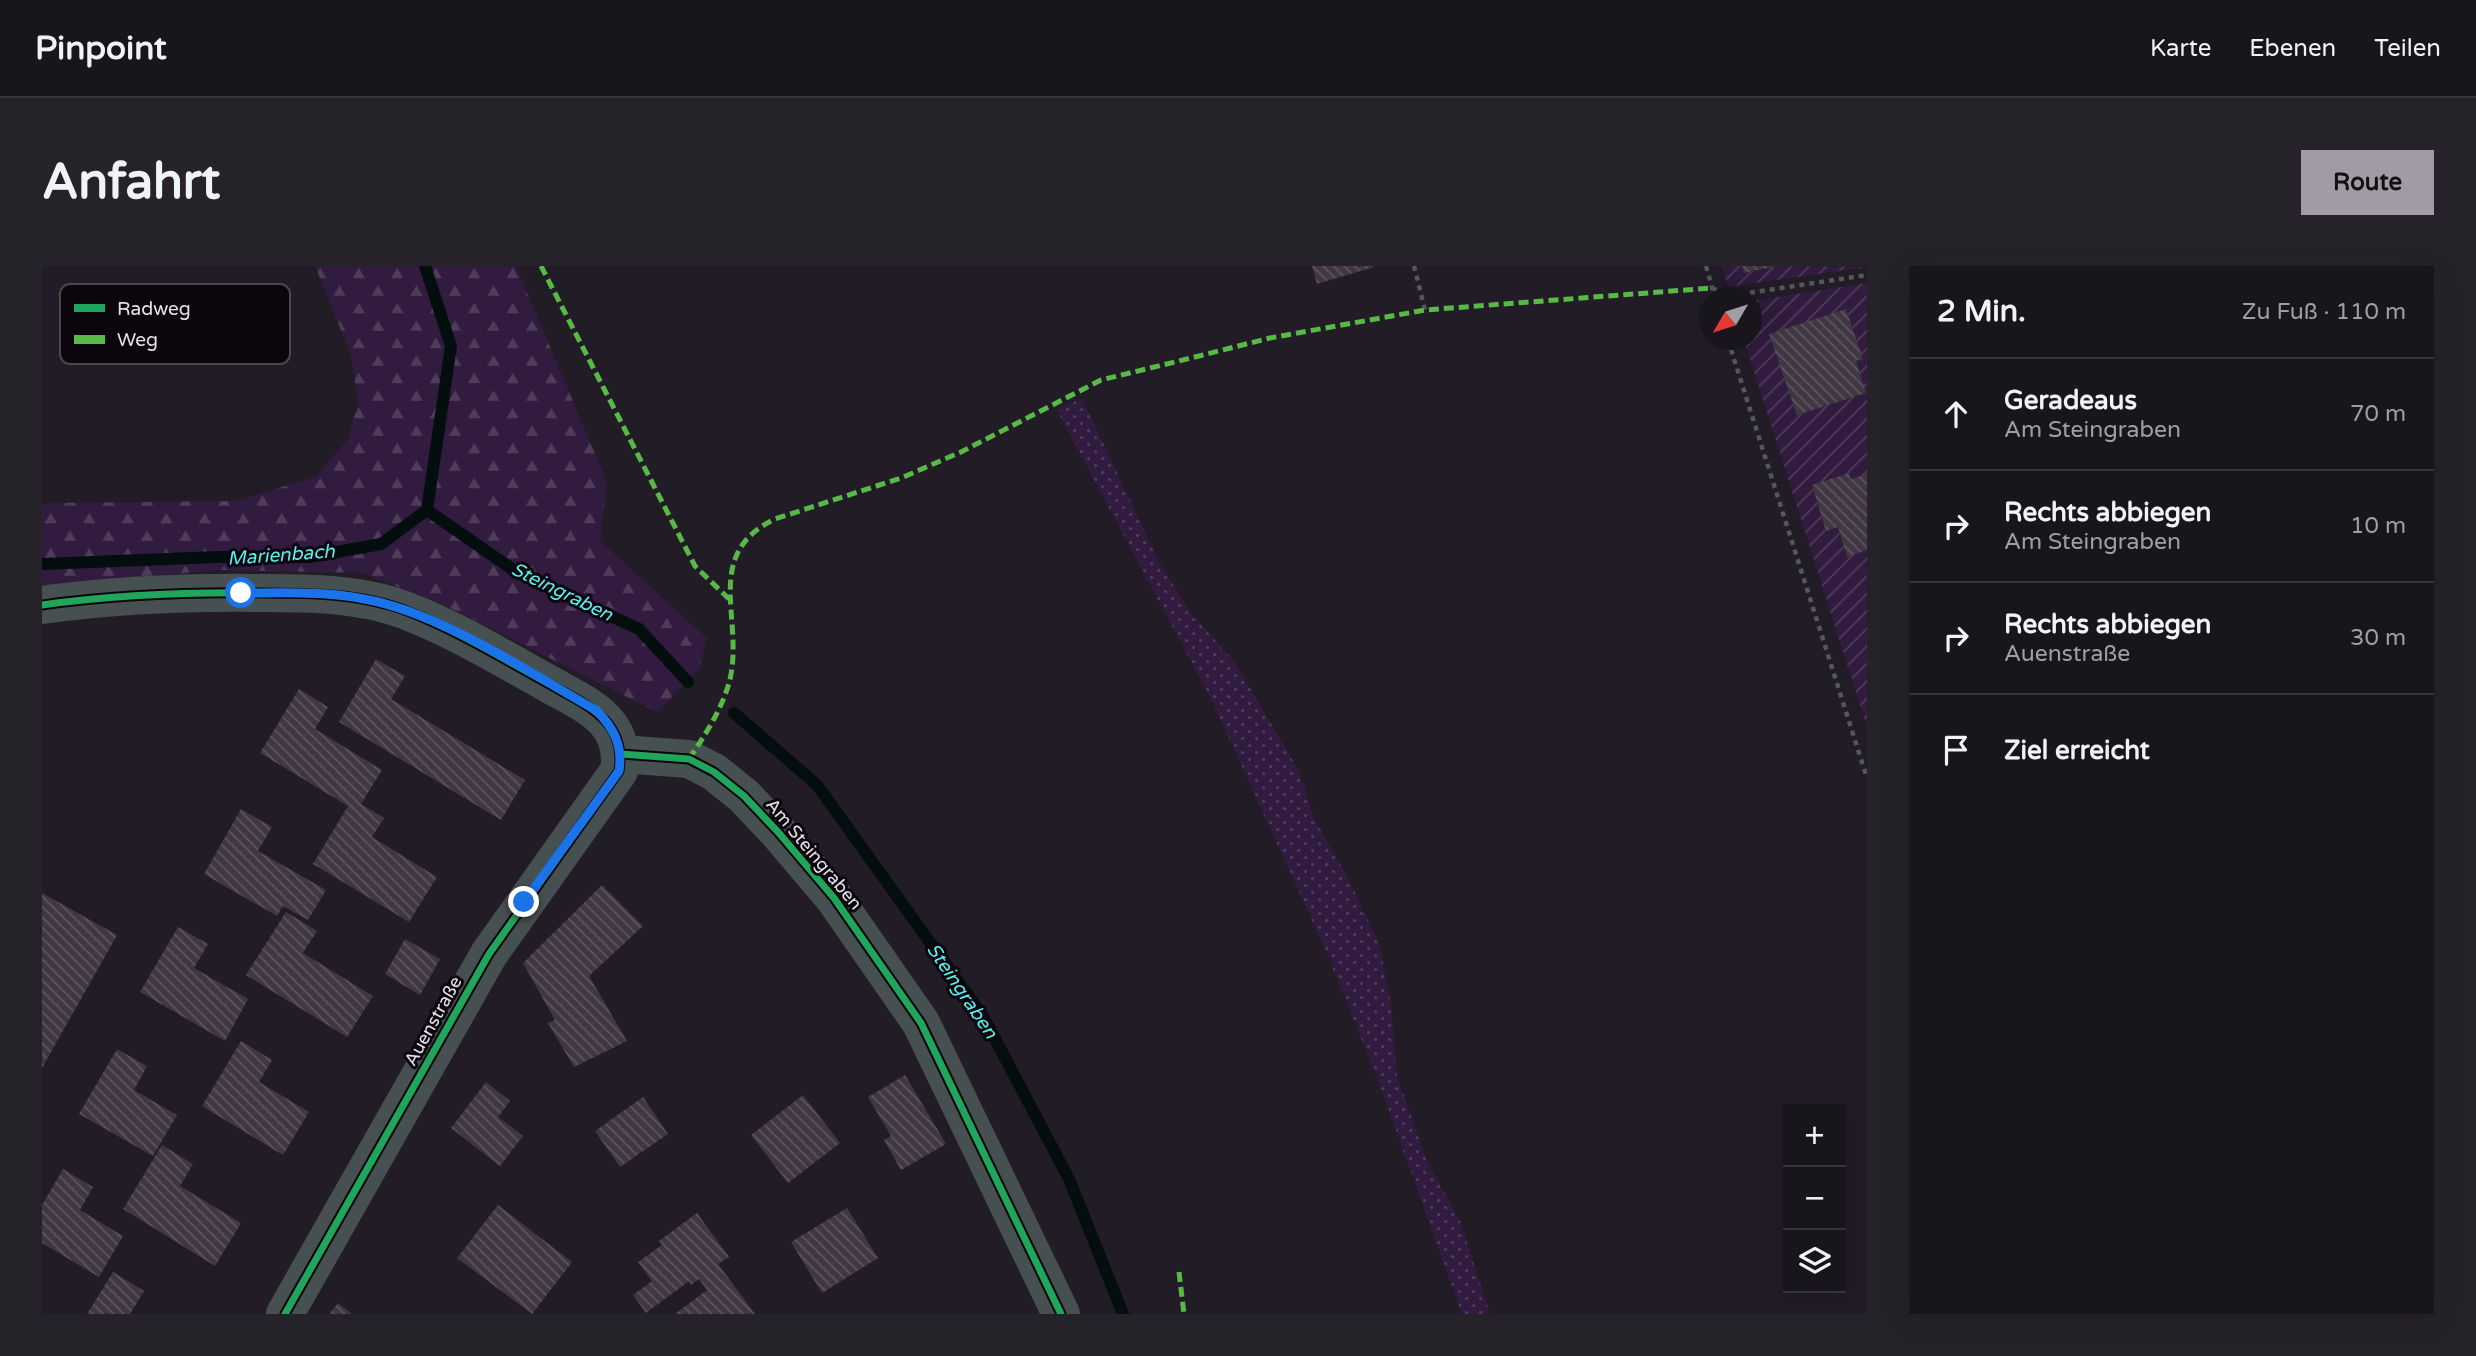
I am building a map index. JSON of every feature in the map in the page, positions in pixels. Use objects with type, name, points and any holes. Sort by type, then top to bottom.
[{"type":"street","points":[[42,606],[112,596],[228,593],[304,593],[365,599],[406,610],[466,638],[596,710],[607,721],[621,754]]},
{"type":"street","name":"Auenstraße","points":[[285,1314],[489,954],[599,802],[619,771],[621,754]]},
{"type":"street","name":"Am Steingraben","points":[[621,754],[689,759],[714,772],[761,814],[834,898],[921,1023],[1061,1314]]},
{"type":"path","points":[[1414,266],[1425,310]]},
{"type":"path","points":[[1706,266],[1712,287]]},
{"type":"path","points":[[1762,291],[1867,275]]},
{"type":"path","points":[[1731,350],[1867,778]]},
{"type":"green space","points":[[315,266],[516,266],[607,482],[600,541],[707,638],[699,669],[657,712],[444,605],[362,573],[218,570],[42,586],[42,503],[237,501],[317,476],[348,439],[358,404],[351,355]]},
{"type":"green space","points":[[1722,266],[1742,266],[1744,273],[1778,266],[1867,267],[1728,287]]},
{"type":"green space","points":[[1867,283],[1867,474],[1851,479],[1849,473],[1812,485],[1826,530],[1838,527],[1846,556],[1867,550],[1867,727],[1747,350],[1762,350],[1762,299]],"holes":[[[1846,309],[1862,359],[1856,361],[1866,393],[1797,415],[1770,335]]]},
{"type":"green space","points":[[1082,398],[1159,562],[1191,613],[1236,664],[1299,771],[1314,818],[1349,880],[1379,943],[1391,1004],[1397,1077],[1427,1161],[1460,1221],[1490,1314],[1462,1314],[1379,1083],[1325,949],[1212,701],[1057,410]]},
{"type":"building","points":[[1312,266],[1374,266],[1374,267],[1317,284]]},
{"type":"building","points":[[1742,266],[1773,266],[1773,267],[1744,273]]},
{"type":"building","points":[[1846,309],[1863,359],[1856,361],[1866,393],[1797,415],[1769,334]]},
{"type":"building","points":[[1849,473],[1851,479],[1867,474],[1867,550],[1847,557],[1838,527],[1826,531],[1812,485]]},
{"type":"building","points":[[376,659],[405,676],[391,699],[525,780],[501,820],[339,722]]},
{"type":"building","points":[[299,689],[328,707],[315,729],[382,770],[361,804],[384,818],[372,837],[437,877],[409,922],[313,864],[348,806],[260,753]]},
{"type":"building","points":[[241,809],[272,827],[258,851],[326,890],[308,920],[283,906],[277,916],[204,874]]},
{"type":"building","points":[[602,885],[643,926],[589,976],[627,1041],[574,1067],[548,1023],[555,1020],[523,963]]},
{"type":"building","points":[[42,893],[117,935],[42,1068]]},
{"type":"building","points":[[286,912],[317,931],[303,953],[373,996],[347,1037],[246,975]]},
{"type":"building","points":[[178,927],[208,944],[194,968],[248,999],[225,1041],[140,992]]},
{"type":"building","points":[[405,939],[440,959],[420,995],[385,974]]},
{"type":"building","points":[[241,1041],[272,1060],[259,1082],[309,1112],[283,1155],[202,1106]]},
{"type":"building","points":[[117,1049],[147,1066],[134,1090],[177,1115],[153,1156],[79,1114]]},
{"type":"building","points":[[905,1075],[946,1144],[901,1170],[884,1140],[891,1136],[868,1097]]},
{"type":"building","points":[[486,1082],[510,1101],[498,1117],[523,1136],[500,1166],[451,1128]]},
{"type":"building","points":[[803,1095],[840,1143],[788,1183],[751,1135]]},
{"type":"building","points":[[643,1097],[668,1134],[620,1167],[595,1131]]},
{"type":"building","points":[[162,1145],[193,1164],[180,1186],[241,1223],[215,1266],[123,1209]]},
{"type":"building","points":[[63,1169],[93,1187],[80,1210],[123,1236],[99,1277],[42,1243],[42,1205]]},
{"type":"building","points":[[498,1205],[572,1262],[532,1314],[457,1258]]},
{"type":"building","points":[[847,1208],[878,1258],[822,1293],[791,1242]]},
{"type":"building","points":[[697,1213],[729,1257],[718,1264],[755,1314],[675,1314],[707,1290],[699,1279],[691,1285],[689,1281],[646,1313],[633,1295],[652,1281],[638,1262],[662,1245],[659,1241]]},
{"type":"building","points":[[113,1272],[144,1291],[130,1314],[87,1314]]},
{"type":"building","points":[[338,1303],[352,1314],[329,1314]]},
{"type":"waterway","name":"Marienbach","points":[[42,564],[217,557],[309,557],[381,544],[427,510],[451,346],[425,266]]},
{"type":"waterway","name":"Steingraben","points":[[427,510],[518,573],[639,629],[688,682]]},
{"type":"waterway","name":"Steingraben","points":[[734,713],[817,785],[983,1016],[1069,1179],[1123,1314]]},
{"type":"marked path","points":[[541,266],[695,566],[729,599]]},
{"type":"marked path","points":[[689,759],[707,732],[729,683],[733,660],[730,591],[732,570],[739,551],[752,534],[775,519],[901,478],[961,452],[1101,380],[1270,338],[1425,310],[1699,289]]},
{"type":"marked path","points":[[1179,1272],[1184,1314]]},
{"type":"cycle path","points":[[42,605],[205,593],[315,594],[353,597],[389,605],[443,627],[577,699],[601,716],[617,739],[620,753],[619,771],[489,954],[285,1314]]},
{"type":"cycle path","points":[[621,754],[689,759],[714,772],[744,796],[834,898],[921,1023],[1061,1314]]},
{"type":"route","points":[[241,593],[304,593],[365,599],[406,610],[514,664],[596,710],[607,721],[617,739],[621,754],[619,771],[524,902]]}]
